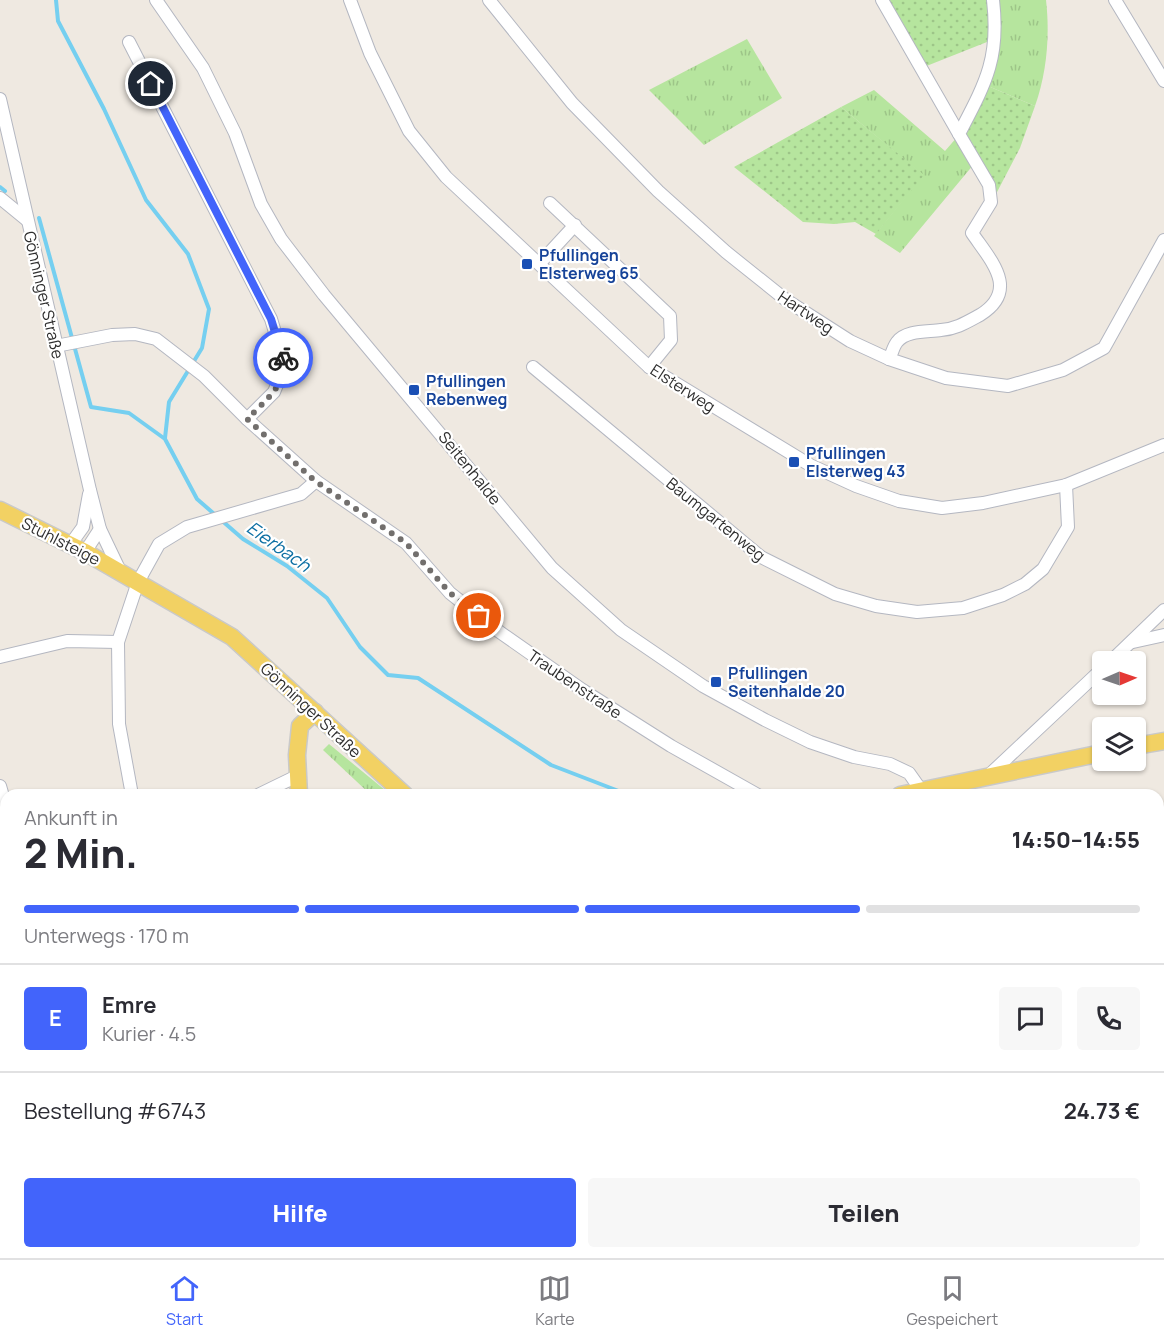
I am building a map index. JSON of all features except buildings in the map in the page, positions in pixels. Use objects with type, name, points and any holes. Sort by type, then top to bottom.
[{"type":"main road","name":"Stuhlsteige","points":[[0,510],[77,548],[122,574]]},
{"type":"main road","name":"Gönninger Straße","points":[[122,574],[232,637],[398,789]]},
{"type":"main road","points":[[298,789],[300,726],[315,712]]},
{"type":"main road","points":[[1146,744],[1164,741]]},
{"type":"main road","points":[[926,789],[1092,755]]},
{"type":"street","name":"Seitenhalde","points":[[156,0],[203,68],[235,133],[261,204],[281,239],[331,304],[552,568],[621,630],[703,686],[810,742],[854,757],[890,764],[909,772],[920,789]]},
{"type":"street","name":"Elsterweg","points":[[350,0],[370,53],[409,131],[446,177],[649,367],[810,465],[856,486],[899,501],[942,508],[983,503],[1066,485],[1164,445]]},
{"type":"street","name":"Hartweg","points":[[489,0],[572,103],[658,191],[726,252],[786,300],[850,341],[889,359],[946,378],[1008,386],[1063,370],[1104,348],[1164,240]]},
{"type":"street","points":[[882,0],[989,185],[991,202],[972,233],[995,267],[1002,284],[997,299],[987,310],[962,325],[907,335],[897,342],[889,359]]},
{"type":"street","points":[[959,134],[985,84],[993,58],[996,25],[993,0]]},
{"type":"street","points":[[1115,0],[1164,81]]},
{"type":"street","points":[[129,42],[271,319],[285,365],[274,392],[247,419]]},
{"type":"street","name":"Gönninger Straße","points":[[0,99],[100,529],[122,574]]},
{"type":"street","points":[[0,198],[27,218]]},
{"type":"street","points":[[550,203],[670,316],[671,340],[649,367]]},
{"type":"street","points":[[540,263],[575,225]]},
{"type":"street","name":"Traubenstraße","points":[[56,346],[135,334],[156,339],[204,376],[315,481],[406,543],[450,593],[494,628],[581,689],[671,746],[747,789]]},
{"type":"street","name":"Baumgartenweg","points":[[533,368],[761,557],[834,594],[876,606],[917,612],[963,608],[1003,595],[1026,584],[1043,569],[1068,527],[1066,485]]},
{"type":"street","points":[[131,789],[119,724],[118,642],[138,582],[159,544],[187,527],[301,494],[315,481]]},
{"type":"street","points":[[77,548],[90,490]]},
{"type":"street","points":[[77,548],[100,529]]},
{"type":"street","points":[[1122,651],[1164,610]]},
{"type":"street","points":[[1131,643],[1164,635]]},
{"type":"street","points":[[0,657],[67,641],[118,642]]},
{"type":"street","points":[[989,775],[1092,678]]},
{"type":"street","points":[[270,789],[297,776]]},
{"type":"green space","points":[[887,0],[990,0],[992,40],[924,67]]},
{"type":"green space","points":[[996,0],[1046,0],[1048,27],[1046,53],[1035,106],[988,86]]},
{"type":"green space","points":[[747,39],[782,98],[704,145],[649,90]]},
{"type":"green space","points":[[988,86],[1035,106],[1020,148],[996,194],[964,131]]},
{"type":"green space","points":[[874,90],[945,151],[958,136],[974,164],[900,253],[874,236],[923,175],[841,107]]},
{"type":"green space","points":[[841,107],[924,175],[876,234],[855,222],[834,224],[803,222],[734,167]]},
{"type":"green space","points":[[329,744],[384,789],[365,789],[323,750]]},
{"type":"waterway","points":[[56,0],[58,21],[104,109],[146,200],[188,254],[209,309],[202,348],[169,402],[165,438]]},
{"type":"waterway","name":"Eierbach","points":[[0,187],[5,191]]},
{"type":"waterway","name":"Eierbach","points":[[39,218],[91,407],[129,413],[165,439],[197,499],[243,539],[287,566],[327,598],[360,647],[388,675],[418,678],[551,765],[613,789]]},
{"type":"way so far","points":[[283,358],[285,365],[274,392],[247,419],[315,481],[406,543],[450,593],[479,616]]},
{"type":"place","name":"Pfullingen Elsterweg 65","points":[[527,264]]},
{"type":"place","name":"Pfullingen Rebenweg","points":[[414,390]]},
{"type":"place","name":"Pfullingen Elsterweg 43","points":[[794,462]]},
{"type":"place","name":"Pfullingen Seitenhalde 20","points":[[716,682]]},
{"type":"route","points":[[151,84],[271,319],[283,358]]}]
